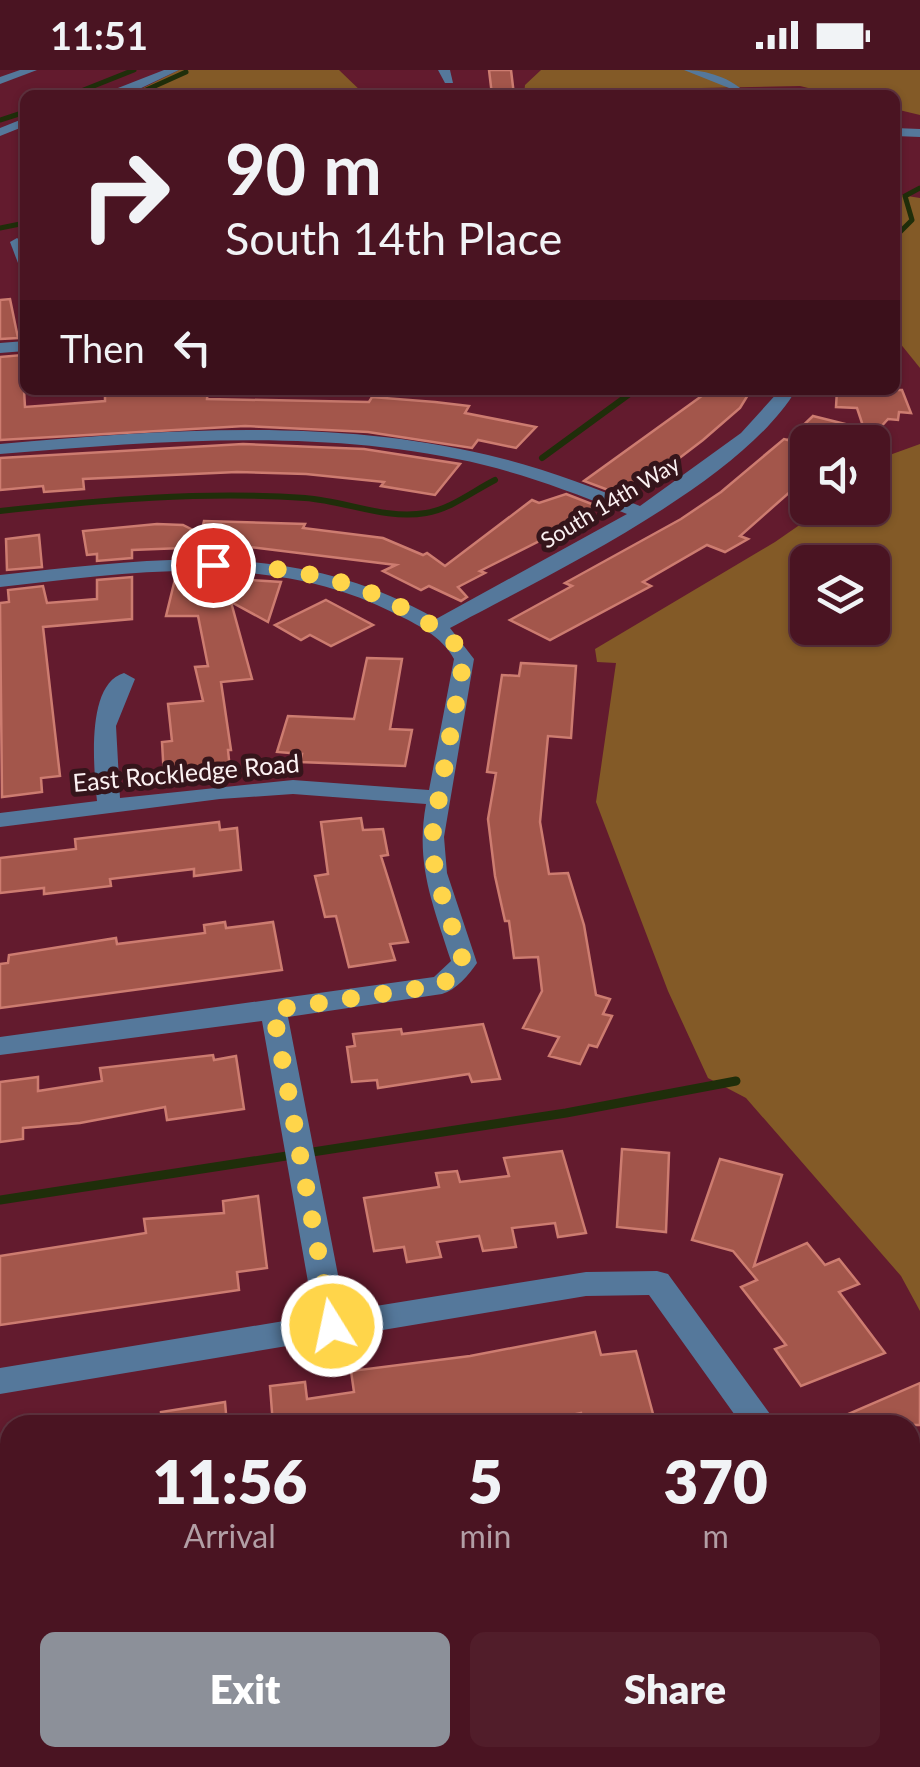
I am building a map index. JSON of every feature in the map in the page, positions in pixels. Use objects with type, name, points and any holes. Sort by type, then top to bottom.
[{"type":"street","points":[[0,81],[31,70]]},
{"type":"street","points":[[115,90],[158,70]]},
{"type":"street","points":[[131,90],[173,70]]},
{"type":"street","points":[[690,70],[737,90]]},
{"type":"street","points":[[17,242],[20,250]]},
{"type":"street","name":"South 14th Way","points":[[436,628],[644,514],[692,481],[764,422],[787,395]]},
{"type":"street","points":[[0,449],[184,433],[308,433],[415,446],[500,462],[565,481],[644,514]]},
{"type":"street","points":[[0,581],[128,568],[263,566],[357,584],[456,641],[464,659],[432,837],[435,873],[464,964],[442,985],[0,1046]]},
{"type":"street","points":[[110,807],[103,726],[108,705],[124,679]]},
{"type":"street","name":"East Rockledge Road","points":[[0,820],[220,792],[294,788],[438,798]]},
{"type":"street","points":[[273,1010],[303,1152],[332,1326]]},
{"type":"street","points":[[0,1381],[586,1284],[657,1282],[754,1415]]},
{"type":"shaded area","points":[[179,70],[339,70],[360,90],[139,90]]},
{"type":"shaded area","points":[[541,70],[920,70],[920,115],[900,110],[900,90],[816,90],[800,86],[524,90]]},
{"type":"shaded area","points":[[900,195],[920,198],[920,368],[900,343]]},
{"type":"shaded area","points":[[920,444],[920,1311],[901,1276],[746,1098],[708,1078],[668,991],[596,802],[616,663],[597,662],[595,649],[800,525],[890,525],[890,455]]},
{"type":"building","points":[[489,70],[511,70],[513,90],[491,90]]},
{"type":"building","points":[[10,299],[18,338],[0,339],[0,300]]},
{"type":"building","points":[[20,355],[20,395],[24,395],[25,407],[105,401],[105,395],[369,402],[372,397],[469,406],[465,413],[536,427],[516,448],[478,440],[472,448],[368,432],[245,426],[0,440],[0,357]]},
{"type":"building","points":[[902,390],[911,413],[899,412],[898,420],[888,419],[883,425],[863,425],[857,408],[836,407],[837,395],[900,395]]},
{"type":"building","points":[[703,395],[748,395],[740,408],[703,440],[673,463],[668,462],[619,494],[584,481]]},
{"type":"building","points":[[813,416],[849,425],[804,425]]},
{"type":"building","points":[[784,439],[788,440],[790,492],[740,536],[748,539],[725,552],[707,545],[643,582],[651,586],[550,640],[510,620],[572,586],[565,583],[681,519],[721,492]]},
{"type":"building","points":[[243,444],[364,449],[460,464],[435,495],[381,486],[384,482],[237,472],[83,479],[84,489],[44,492],[43,486],[0,490],[0,458]]},
{"type":"building","points":[[566,494],[597,506],[571,521],[575,523],[480,571],[485,573],[458,587],[467,597],[461,601],[429,586],[421,590],[383,571],[396,565],[218,543],[247,559],[181,556],[183,548],[132,550],[132,558],[97,561],[97,554],[87,555],[83,531],[157,524],[183,525],[201,534],[204,521],[305,524],[303,528],[383,538],[423,555],[427,553],[445,566],[532,500],[539,503]]},
{"type":"building","points":[[39,535],[42,567],[7,570],[6,539]]},
{"type":"building","points":[[176,575],[281,582],[268,622],[231,602],[252,679],[221,682],[231,750],[230,770],[164,777],[162,742],[172,741],[168,704],[203,701],[195,667],[208,666],[198,616],[166,616]]},
{"type":"building","points":[[132,577],[132,619],[43,627],[60,776],[41,778],[42,792],[2,797],[0,603],[9,602],[8,590],[43,586],[47,603],[97,599],[97,580]]},
{"type":"building","points":[[326,600],[373,625],[331,646],[310,635],[301,640],[275,625]]},
{"type":"building","points":[[367,658],[402,659],[390,729],[412,730],[405,766],[300,762],[302,754],[277,752],[288,716],[354,719]]},
{"type":"building","points":[[521,663],[576,666],[571,738],[548,736],[540,822],[549,874],[568,873],[584,925],[596,995],[610,999],[603,1014],[612,1016],[597,1047],[589,1045],[580,1064],[549,1056],[559,1037],[523,1028],[542,991],[538,957],[514,958],[509,921],[505,921],[495,876],[488,819],[496,773],[487,772],[502,675],[519,676]]},
{"type":"building","points":[[361,818],[363,830],[383,829],[388,855],[381,856],[408,942],[390,944],[395,960],[349,967],[336,916],[325,917],[315,876],[328,874],[321,822]]},
{"type":"building","points":[[219,822],[220,830],[237,828],[241,870],[194,876],[194,869],[110,879],[111,886],[44,894],[44,888],[0,893],[0,858],[76,849],[75,839]]},
{"type":"building","points":[[225,922],[226,928],[273,922],[282,970],[0,1008],[0,964],[8,963],[9,955],[116,938],[117,944],[205,933],[204,925]]},
{"type":"building","points":[[483,1024],[500,1079],[472,1082],[469,1074],[378,1088],[377,1080],[352,1082],[347,1047],[355,1046],[353,1034],[401,1029],[402,1034]]},
{"type":"building","points":[[213,1055],[214,1060],[236,1056],[244,1109],[167,1120],[165,1107],[80,1123],[23,1128],[23,1139],[0,1142],[0,1082],[38,1077],[38,1091],[102,1081],[100,1068]]},
{"type":"building","points":[[622,1149],[669,1153],[666,1232],[617,1227]]},
{"type":"building","points":[[562,1151],[586,1233],[558,1237],[555,1223],[512,1228],[516,1247],[483,1251],[479,1236],[437,1242],[441,1257],[407,1262],[404,1247],[374,1251],[364,1198],[439,1187],[436,1173],[457,1171],[460,1182],[509,1176],[504,1158]]},
{"type":"building","points":[[720,1159],[782,1175],[754,1266],[807,1243],[825,1265],[839,1259],[859,1284],[839,1292],[885,1353],[801,1386],[775,1349],[786,1345],[741,1287],[757,1280],[733,1251],[692,1240]]},
{"type":"building","points":[[258,1196],[267,1268],[237,1272],[239,1290],[0,1325],[0,1256],[146,1233],[144,1219],[224,1213],[223,1201]]},
{"type":"building","points":[[595,1332],[601,1355],[636,1351],[653,1415],[272,1415],[270,1386],[305,1382],[307,1399],[354,1392],[351,1371],[470,1356]]},
{"type":"building","points":[[920,1383],[920,1415],[846,1415]]},
{"type":"building","points":[[225,1402],[226,1415],[161,1415]]},
{"type":"waterway","points":[[84,90],[134,70]]},
{"type":"waterway","points":[[146,90],[186,72]]},
{"type":"waterway","points":[[0,120],[20,114]]},
{"type":"waterway","points":[[900,232],[912,220],[905,196],[920,188]]},
{"type":"waterway","points":[[0,228],[20,224]]},
{"type":"waterway","points":[[542,458],[628,395]]},
{"type":"waterway","points":[[0,511],[114,500],[229,496],[305,498],[411,514],[444,508],[495,480]]},
{"type":"waterway","points":[[0,1200],[566,1113],[736,1081]]},
{"type":"route","points":[[213,565],[263,566],[357,584],[456,641],[464,659],[432,837],[435,873],[464,964],[442,985],[273,1010],[305,1163],[332,1326]]}]
